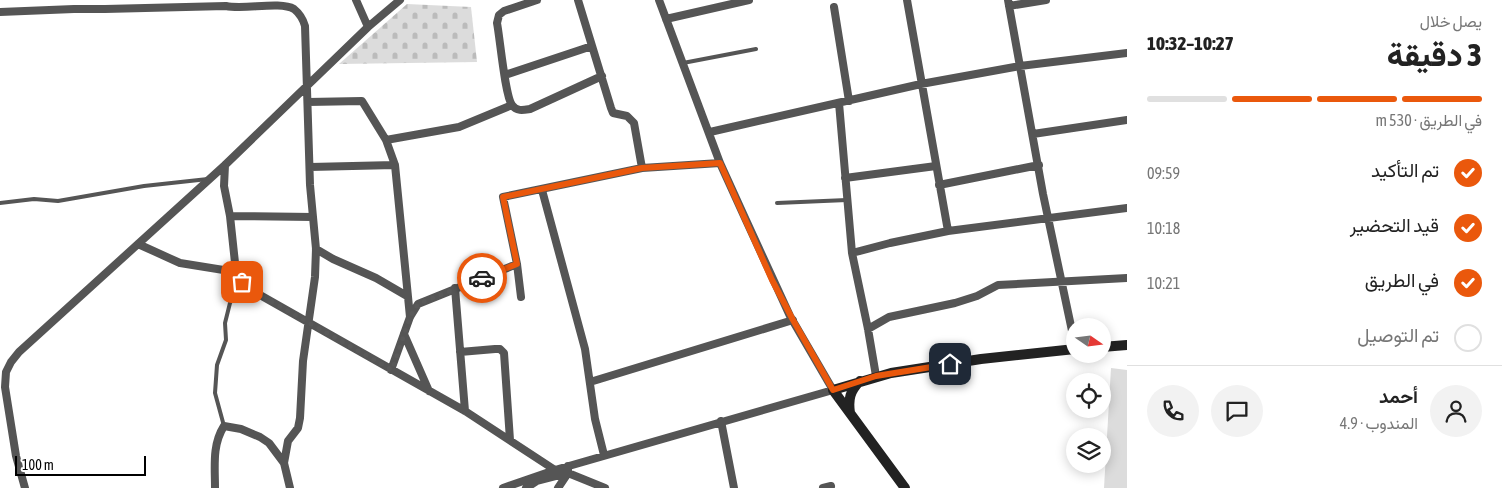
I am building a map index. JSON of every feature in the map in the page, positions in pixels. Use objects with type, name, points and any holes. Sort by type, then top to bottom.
[{"type":"main road","points":[[1111,346],[1127,345]]},
{"type":"main road","points":[[905,488],[833,390],[876,376],[981,359],[1066,348]]},
{"type":"main road","points":[[850,414],[849,400],[851,393],[861,381]]},
{"type":"street","points":[[356,0],[368,26]]},
{"type":"street","points":[[25,488],[13,436],[3,372],[19,352],[225,165],[368,26],[400,0]]},
{"type":"street","points":[[537,0],[504,11],[499,15],[498,23],[505,75],[512,106],[522,111],[530,109],[602,76]]},
{"type":"street","points":[[578,0],[613,113],[627,116],[634,123],[642,168]]},
{"type":"street","points":[[526,488],[537,481],[604,455],[833,390],[772,280],[720,163],[659,0]]},
{"type":"street","points":[[666,19],[749,0]]},
{"type":"street","points":[[907,0],[948,231]]},
{"type":"street","points":[[1046,0],[1008,3],[1069,318]]},
{"type":"street","points":[[0,12],[105,9],[206,3],[235,8],[285,3],[295,10],[302,19],[304,26],[310,167],[316,250],[315,277],[303,361],[300,418],[298,428],[288,441],[284,463]]},
{"type":"street","points":[[834,7],[849,101]]},
{"type":"street","points":[[505,75],[592,46]]},
{"type":"street","points":[[710,132],[921,84],[1020,66],[1127,53]]},
{"type":"street","points":[[308,102],[362,101],[386,140],[395,164],[410,317]]},
{"type":"street","points":[[839,103],[852,253],[876,376]]},
{"type":"street","points":[[386,140],[459,127],[512,106]]},
{"type":"street","points":[[1033,134],[1127,120]]},
{"type":"street","points":[[521,297],[517,264],[503,197],[642,168],[720,163]]},
{"type":"street","points":[[310,167],[395,164]]},
{"type":"street","points":[[225,165],[224,186],[230,216],[236,272],[242,282],[260,295],[465,412],[555,470]]},
{"type":"street","points":[[939,185],[1039,165]]},
{"type":"street","points":[[844,178],[936,166]]},
{"type":"street","points":[[542,190],[578,323],[590,382],[595,419],[604,455]]},
{"type":"street","points":[[852,253],[948,231],[1127,208]]},
{"type":"street","points":[[230,216],[313,217]]},
{"type":"street","points":[[138,244],[180,263],[236,272]]},
{"type":"street","points":[[316,250],[376,278],[407,296]]},
{"type":"street","points":[[392,370],[410,317],[418,304],[517,264]]},
{"type":"street","points":[[868,329],[889,317],[955,303],[978,296],[998,285],[1127,278]]},
{"type":"street","points":[[455,288],[465,412]]},
{"type":"street","points":[[590,382],[793,320]]},
{"type":"street","points":[[404,334],[429,391]]},
{"type":"street","points":[[460,352],[496,349],[504,353],[510,440]]},
{"type":"street","points":[[721,421],[734,488]]},
{"type":"street","points":[[215,488],[215,448],[218,435],[224,426],[242,429],[269,443],[284,463],[290,488]]},
{"type":"street","points":[[558,488],[568,469]]},
{"type":"street","points":[[503,488],[555,470],[568,469],[605,488]]},
{"type":"street","points":[[823,488],[831,486]]},
{"type":"lane","points":[[683,63],[756,49]]},
{"type":"lane","points":[[0,203],[34,200],[58,201],[144,186],[210,179]]},
{"type":"lane","points":[[777,203],[847,200]]},
{"type":"lane","points":[[224,426],[215,393],[217,365],[226,340],[225,323],[230,302],[242,282]]},
{"type":"green space","points":[[407,4],[471,7],[477,62],[339,64]]},
{"type":"green space","points":[[1111,368],[1127,370],[1127,488],[1104,488],[1105,473],[1111,473],[1111,428],[1108,428],[1108,418],[1111,418]]},
{"type":"way so far","points":[[242,282],[260,295],[392,370],[410,317],[418,304],[482,278]]},
{"type":"route","points":[[482,278],[517,264],[503,197],[642,168],[720,163],[772,280],[833,390],[876,376],[950,364]]}]
